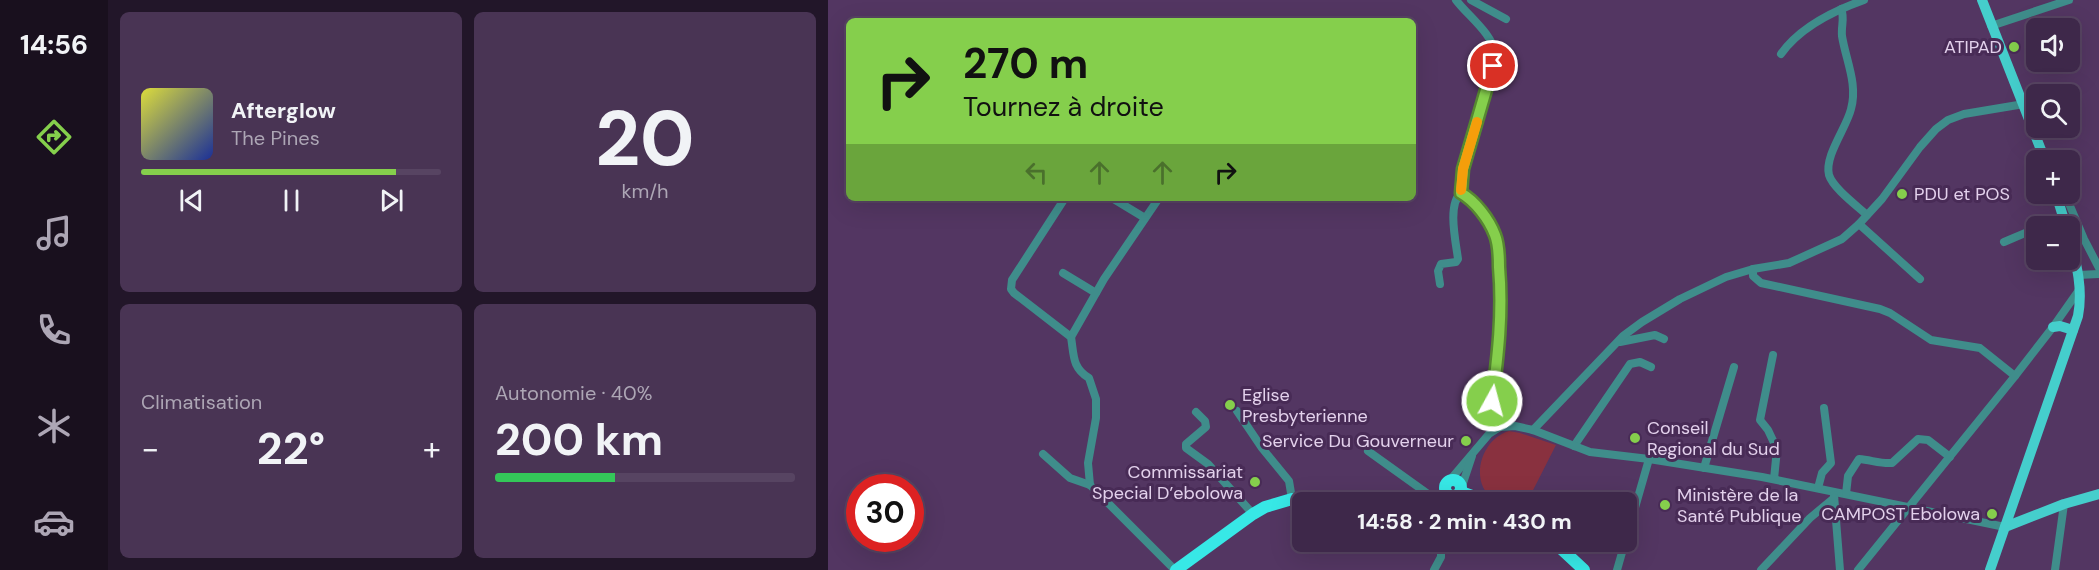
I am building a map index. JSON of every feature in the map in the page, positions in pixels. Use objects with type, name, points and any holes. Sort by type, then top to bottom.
[{"type":"highway","points":[[1180,569],[1264,507],[1292,499]]},
{"type":"highway","points":[[1565,552],[1584,570]]},
{"type":"main road","points":[[1982,0],[2040,150]]},
{"type":"main road","points":[[1990,570],[2080,306],[2077,270]]},
{"type":"main road","points":[[2053,327],[2067,327],[2073,330]]},
{"type":"main road","points":[[2005,527],[2064,504],[2099,494]]},
{"type":"street","points":[[1440,284],[1438,271],[1442,264],[1456,262],[1458,259],[1453,217],[1457,196],[1461,193],[1463,169],[1495,54],[1494,45],[1487,35],[1456,0]]},
{"type":"street","points":[[1471,0],[1506,19]]},
{"type":"street","points":[[1781,54],[1802,32],[1841,9],[1864,0]]},
{"type":"street","points":[[1991,26],[2068,0]]},
{"type":"street","points":[[1841,9],[1844,15],[1841,24],[1842,36],[1854,83],[1854,94],[1851,109],[1829,162],[1828,173],[1835,185],[1867,215]]},
{"type":"street","points":[[1533,430],[1623,336],[1680,299],[1726,277],[1753,269],[1789,263],[1842,239],[1882,199],[1920,147],[1947,120],[1964,114],[2024,104]]},
{"type":"street","points":[[1461,193],[1471,200],[1487,221],[1495,234],[1498,252],[1501,284],[1500,337],[1492,401],[1489,406],[1494,430]]},
{"type":"street","points":[[1063,201],[1011,285],[1014,293],[1071,337]]},
{"type":"street","points":[[1117,201],[1145,218]]},
{"type":"street","points":[[1090,484],[1088,464],[1096,418],[1096,399],[1089,378],[1080,373],[1075,361],[1071,337],[1096,293],[1157,201]]},
{"type":"street","points":[[2069,204],[2099,268]]},
{"type":"street","points":[[1859,224],[1920,279]]},
{"type":"street","points":[[2004,242],[2026,233]]},
{"type":"street","points":[[1753,269],[1753,276],[1761,283],[1885,311],[1931,340],[1980,348],[2015,376]]},
{"type":"street","points":[[1063,273],[1096,293]]},
{"type":"street","points":[[2078,275],[2099,274]]},
{"type":"street","points":[[1858,570],[2015,376],[2079,290]]},
{"type":"street","points":[[1612,346],[1622,340],[1637,337],[1655,335],[1664,339]]},
{"type":"street","points":[[1773,355],[1760,420],[1777,448],[1774,479]]},
{"type":"street","points":[[1574,446],[1630,364],[1640,362],[1651,368]]},
{"type":"street","points":[[1704,468],[1734,367]]},
{"type":"street","points":[[1818,488],[1822,472],[1831,462],[1824,408]]},
{"type":"street","points":[[1237,411],[1262,448],[1289,481],[1292,499]]},
{"type":"street","points":[[1196,412],[1205,421],[1206,427],[1186,444],[1186,448],[1208,464],[1253,514]]},
{"type":"street","points":[[1451,492],[1472,455],[1494,430],[1508,425],[1533,430],[1590,452],[1774,479],[1818,488],[1834,495],[1846,494],[2005,527]]},
{"type":"street","points":[[1846,494],[1848,476],[1859,459],[1872,460],[1881,464],[1892,463],[1918,439],[1928,440],[1950,457]]},
{"type":"street","points":[[1368,451],[1448,492]]},
{"type":"street","points":[[1043,454],[1070,478],[1090,484],[1180,569]]},
{"type":"street","points":[[1451,492],[1472,455]]},
{"type":"street","points":[[1637,501],[1649,459]]},
{"type":"street","points":[[1764,568],[1834,495]]},
{"type":"street","points":[[1834,495],[1840,570]]},
{"type":"street","points":[[2055,570],[2064,504]]},
{"type":"street","points":[[1434,570],[1441,557],[1441,552]]},
{"type":"street","points":[[1617,570],[1622,552]]},
{"type":"street","points":[[1764,568],[1777,570]]},
{"type":"shaded area","points":[[1509,431],[1556,445],[1532,492],[1486,492],[1481,483],[1481,462],[1491,443]]},
{"type":"slow traffic","points":[[1461,190],[1463,169],[1477,122]]},
{"type":"place","name":"ATIPAD","points":[[2014,47]]},
{"type":"place","name":"PDU et POS","points":[[1902,194]]},
{"type":"place","name":"Eglise Presbyterienne","points":[[1230,405]]},
{"type":"place","name":"Conseil Regional du Sud","points":[[1635,438]]},
{"type":"place","name":"Service Du Gouverneur","points":[[1466,441]]},
{"type":"place","name":"Commissariat Special D’ebolowa","points":[[1255,482]]},
{"type":"place","name":"Ministère de la Santé Publique","points":[[1665,505]]},
{"type":"place","name":"CAMPOST Ebolowa","points":[[1992,514]]},
{"type":"route","points":[[1492,401],[1500,337],[1501,284],[1497,241],[1487,221],[1471,200],[1461,193],[1461,181],[1493,66]]}]
